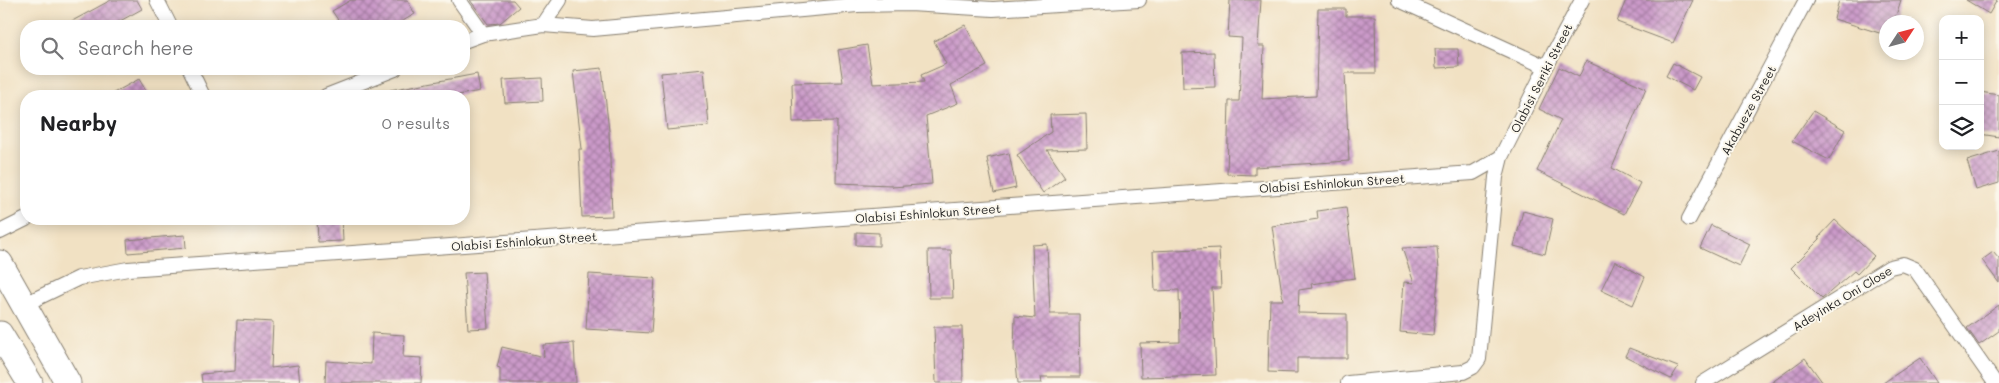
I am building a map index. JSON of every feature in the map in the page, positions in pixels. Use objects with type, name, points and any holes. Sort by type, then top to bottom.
[{"type":"highway","points":[[0,263],[68,383]]},
{"type":"highway","points":[[0,334],[30,383]]},
{"type":"street","points":[[157,0],[167,20]]},
{"type":"street","points":[[459,0],[483,34]]},
{"type":"street","points":[[542,25],[560,0]]},
{"type":"street","points":[[470,39],[483,34],[542,25],[593,29],[857,5],[910,4],[992,9],[1140,0]]},
{"type":"street","points":[[1399,0],[1546,67]]},
{"type":"street","name":"Olabisi Seriki Street","points":[[1501,157],[1582,0]]},
{"type":"street","name":"Akabueze Street","points":[[1688,219],[1806,0]]},
{"type":"street","points":[[193,75],[200,90]]},
{"type":"street","points":[[341,90],[380,75]]},
{"type":"street","points":[[1348,383],[1464,372],[1473,367],[1480,359],[1496,177],[1501,157]]},
{"type":"street","name":"Olabisi Eshinlokun Street","points":[[23,305],[79,278],[128,269],[1473,172],[1501,157]]},
{"type":"street","points":[[0,232],[20,222]]},
{"type":"street","name":"Adeyinka Oni Close","points":[[1703,383],[1890,267],[1903,264],[1915,269],[1996,383]]},
{"type":"building","points":[[111,0],[137,0],[142,9],[122,20],[74,20]]},
{"type":"building","points":[[351,0],[407,0],[415,14],[404,20],[338,20],[332,11]]},
{"type":"building","points":[[470,0],[513,0],[519,7],[500,23],[488,24]]},
{"type":"building","points":[[1230,0],[1261,0],[1258,46],[1264,46],[1262,99],[1316,96],[1318,9],[1346,9],[1346,16],[1375,16],[1376,73],[1345,73],[1349,161],[1255,167],[1255,175],[1227,174],[1229,101],[1239,101],[1242,38],[1228,37]]},
{"type":"building","points":[[1626,0],[1693,0],[1673,43],[1617,22]]},
{"type":"building","points":[[1839,0],[1901,0],[1896,15],[1879,15],[1879,33],[1834,19]]},
{"type":"building","points":[[1966,0],[1997,0],[1989,14]]},
{"type":"building","points":[[965,25],[987,66],[951,85],[958,103],[926,116],[932,184],[892,187],[892,185],[836,183],[837,121],[793,122],[792,83],[843,82],[838,50],[867,45],[873,84],[924,82],[921,75],[946,64],[934,41]]},
{"type":"building","points":[[1435,49],[1458,49],[1459,67],[1436,68]]},
{"type":"building","points":[[1214,52],[1215,87],[1183,88],[1182,53]]},
{"type":"building","points":[[1586,61],[1646,88],[1612,168],[1640,183],[1624,214],[1537,171],[1561,120],[1539,109],[1559,67],[1579,77]]},
{"type":"building","points":[[1673,63],[1700,77],[1693,90],[1666,76]]},
{"type":"building","points":[[602,68],[609,131],[612,216],[582,217],[579,149],[582,149],[573,71]]},
{"type":"building","points":[[704,69],[709,126],[667,130],[661,73]]},
{"type":"building","points":[[477,74],[480,91],[470,93],[470,90],[390,90]]},
{"type":"building","points":[[542,78],[543,101],[505,103],[503,80]]},
{"type":"building","points":[[139,79],[145,90],[119,90]]},
{"type":"building","points":[[1984,93],[1999,95],[1999,137],[1984,135]]},
{"type":"building","points":[[1813,111],[1845,130],[1829,160],[1792,141]]},
{"type":"building","points":[[1086,114],[1087,149],[1047,150],[1065,177],[1043,193],[1017,155],[1051,132],[1050,115]]},
{"type":"building","points":[[1999,151],[1999,183],[1976,190],[1967,161]]},
{"type":"building","points":[[1009,153],[1016,188],[994,193],[987,158]]},
{"type":"building","points":[[1346,207],[1355,278],[1311,284],[1312,288],[1299,290],[1298,313],[1347,314],[1347,358],[1297,358],[1297,373],[1268,372],[1270,300],[1283,300],[1272,226],[1318,219],[1317,211]]},
{"type":"building","points":[[1523,211],[1553,219],[1545,254],[1514,246]]},
{"type":"building","points":[[1835,220],[1874,256],[1857,274],[1854,271],[1822,299],[1791,268],[1820,239],[1818,238]]},
{"type":"building","points":[[317,225],[342,225],[343,241],[318,242]]},
{"type":"building","points":[[1711,225],[1750,244],[1739,266],[1700,248]]},
{"type":"building","points":[[856,232],[879,233],[879,246],[856,245]]},
{"type":"building","points":[[185,235],[186,248],[128,253],[127,240]]},
{"type":"building","points":[[1047,244],[1050,314],[1079,314],[1080,377],[1041,377],[1042,383],[1018,383],[1014,352],[1015,316],[1035,318],[1032,245]]},
{"type":"building","points":[[1437,247],[1439,269],[1433,335],[1400,332],[1404,282],[1414,283],[1402,248]]},
{"type":"building","points":[[1219,248],[1221,288],[1212,288],[1216,375],[1141,377],[1140,343],[1180,342],[1179,290],[1155,291],[1153,251]]},
{"type":"building","points":[[928,250],[951,250],[953,298],[929,298]]},
{"type":"building","points":[[1993,252],[1999,259],[1999,283],[1982,260]]},
{"type":"building","points":[[1615,261],[1645,277],[1633,305],[1601,290]]},
{"type":"building","points":[[484,272],[488,328],[468,329],[464,273]]},
{"type":"building","points":[[589,274],[655,278],[651,333],[586,329]]},
{"type":"building","points":[[1999,305],[1999,331],[1979,345],[1967,328]]},
{"type":"building","points":[[237,320],[273,322],[271,368],[298,365],[300,383],[202,383],[201,374],[235,371]]},
{"type":"building","points":[[934,327],[962,327],[963,383],[936,383]]},
{"type":"building","points":[[372,333],[404,335],[403,357],[422,358],[421,383],[325,383],[326,361],[371,364]]},
{"type":"building","points":[[574,343],[576,383],[500,383],[500,368],[497,367],[502,347],[544,357],[543,345]]},
{"type":"building","points":[[1629,348],[1678,367],[1671,379],[1625,356]]},
{"type":"building","points":[[1805,358],[1823,383],[1771,383]]},
{"type":"building","points":[[1920,358],[1937,383],[1883,383]]}]
